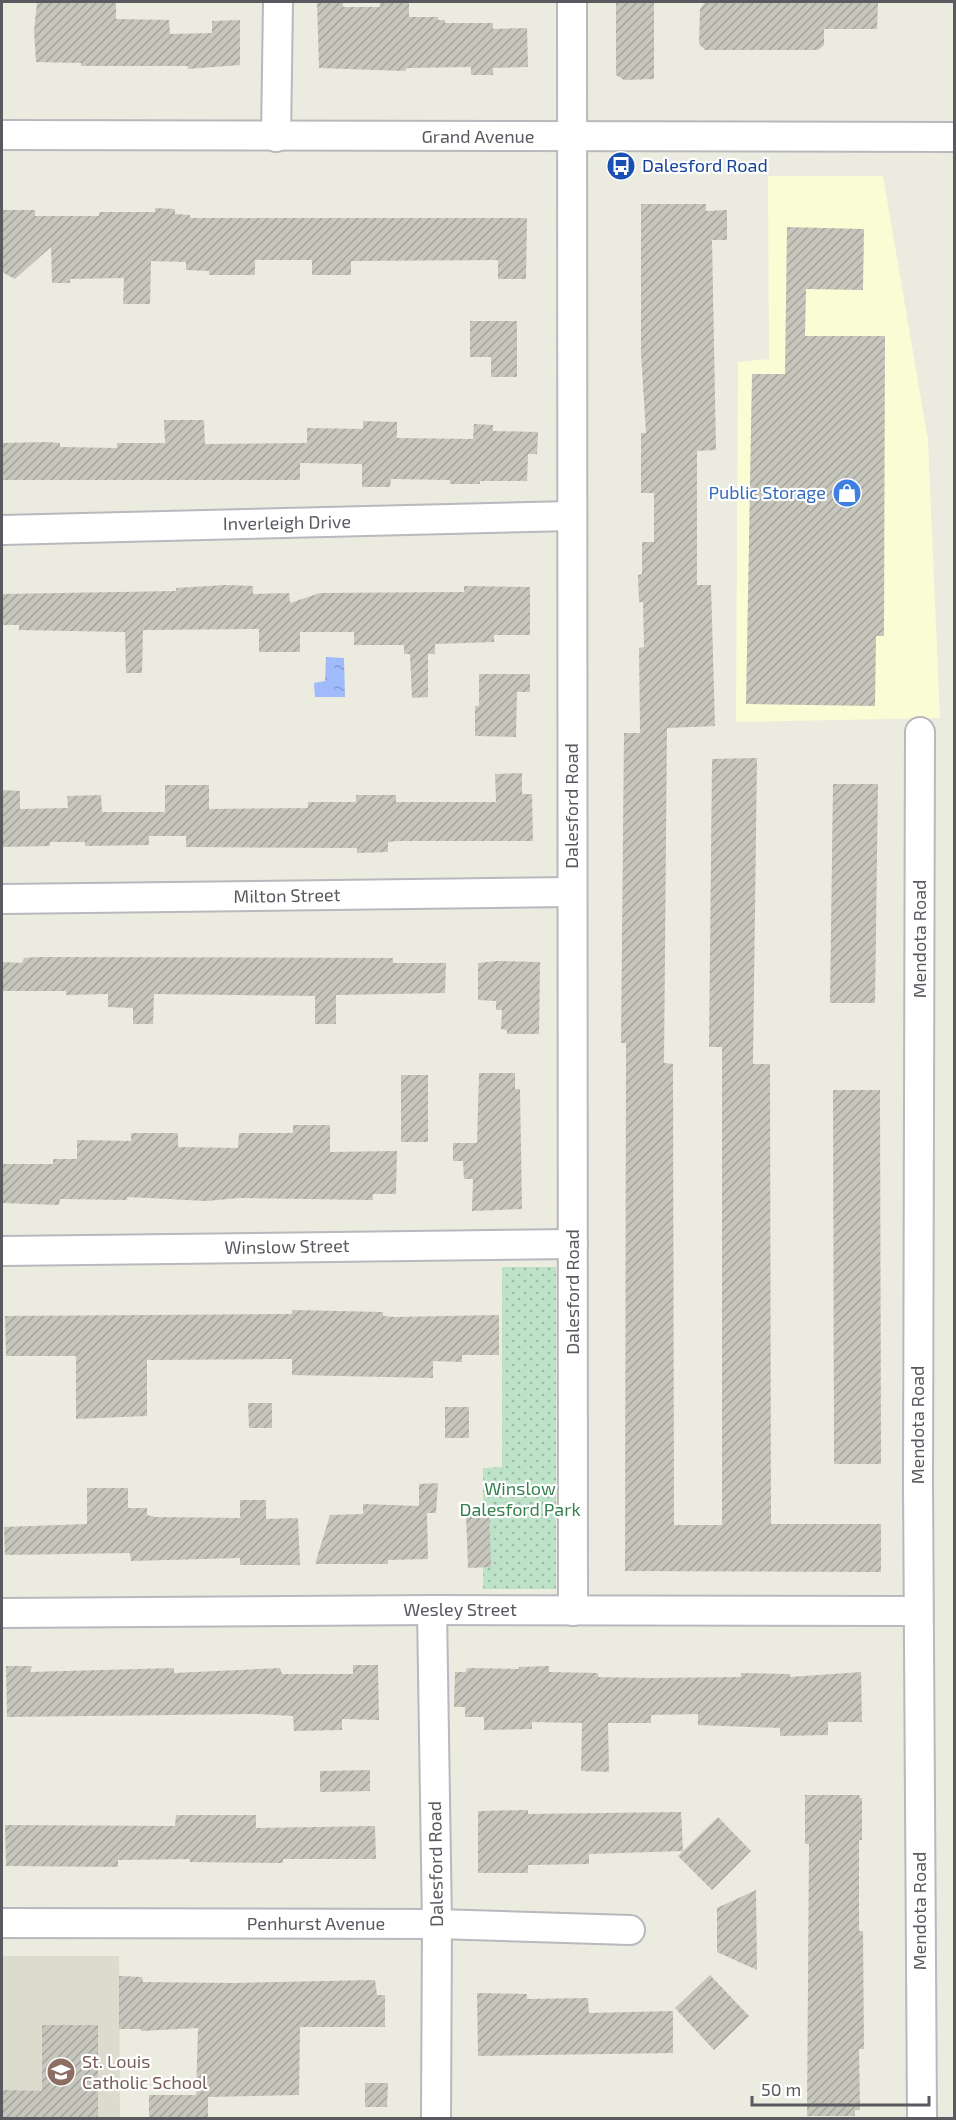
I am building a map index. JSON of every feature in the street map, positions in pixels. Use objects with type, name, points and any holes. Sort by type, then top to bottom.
[{"type":"street","points":[[276,137],[278,2]]},
{"type":"street","name":"Dalesford Road","points":[[572,2],[573,1611]]},
{"type":"street","name":"Grand Avenue","points":[[2,135],[946,137]]},
{"type":"street","name":"Inverleigh Drive","points":[[2,530],[572,516]]},
{"type":"street","name":"Mendota Road","points":[[920,732],[918,1611],[922,2118]]},
{"type":"street","name":"Milton Street","points":[[2,899],[572,892]]},
{"type":"street","name":"Winslow Street","points":[[2,1251],[573,1244]]},
{"type":"street","name":"Dalesford Road","points":[[432,1610],[437,1924],[436,2118]]},
{"type":"street","name":"Wesley Street","points":[[2,1613],[432,1610],[918,1611]]},
{"type":"street","name":"Penhurst Avenue","points":[[2,1923],[437,1924],[630,1930]]},
{"type":"shaded area","points":[[768,176],[883,176],[928,440],[940,718],[736,722],[738,362],[769,359]]},
{"type":"shaded area","name":"St. Louis Catholic School","points":[[2,1956],[119,1956],[120,2118],[2,2118]]},
{"type":"green space","name":"Winslow Dalesford Park","points":[[502,1267],[556,1267],[556,1589],[483,1589],[483,1468],[502,1467]]},
{"type":"water","points":[[326,657],[344,658],[345,697],[315,697],[314,683],[325,681]]},
{"type":"building","points":[[37,2],[116,2],[116,19],[169,20],[170,34],[212,33],[212,21],[240,20],[240,65],[188,69],[188,66],[81,66],[81,63],[36,62],[34,31]]},
{"type":"building","points":[[317,2],[343,2],[343,7],[380,7],[380,2],[409,2],[409,17],[438,17],[438,20],[445,20],[445,23],[493,23],[493,29],[527,28],[528,67],[493,68],[493,75],[471,75],[471,67],[407,68],[405,71],[319,68]]},
{"type":"building","points":[[616,2],[654,2],[654,79],[624,80],[616,75]]},
{"type":"building","points":[[705,2],[878,2],[877,29],[824,29],[824,45],[818,50],[705,50],[699,44],[700,9]]},
{"type":"building","points":[[641,204],[706,204],[706,211],[727,210],[727,240],[712,240],[716,450],[697,451],[697,585],[711,585],[715,726],[667,728],[664,1063],[673,1064],[674,1525],[722,1525],[722,1047],[709,1047],[712,759],[757,758],[753,1064],[770,1064],[771,1524],[881,1524],[881,1572],[625,1571],[626,1043],[621,1043],[624,733],[640,733],[639,648],[644,647],[643,602],[639,602],[638,575],[642,574],[642,542],[654,542],[654,493],[641,493],[641,433],[646,433],[641,353]]},
{"type":"building","points":[[155,208],[175,209],[175,214],[190,215],[190,218],[527,218],[526,279],[498,279],[498,260],[351,261],[351,275],[312,275],[312,260],[255,260],[255,275],[209,275],[209,271],[186,270],[186,262],[151,261],[150,304],[123,304],[124,278],[70,279],[70,283],[52,283],[51,247],[15,279],[2,272],[2,210],[35,210],[35,216],[99,216],[99,212],[155,212]]},
{"type":"building","points":[[787,227],[864,229],[863,290],[806,289],[805,336],[885,336],[884,636],[876,636],[875,706],[746,704],[752,374],[785,374]]},
{"type":"building","points":[[470,321],[517,321],[517,377],[491,377],[491,357],[470,357]]},
{"type":"building","points":[[164,420],[204,420],[205,444],[307,443],[307,428],[363,429],[363,421],[397,422],[397,438],[473,439],[474,424],[493,425],[493,431],[538,432],[537,454],[528,454],[527,481],[480,481],[480,484],[450,484],[450,480],[391,479],[390,487],[362,487],[362,464],[300,463],[300,480],[2,480],[2,443],[47,442],[60,443],[60,447],[117,448],[117,443],[165,443]]},
{"type":"building","points":[[253,586],[253,594],[289,593],[290,603],[320,593],[464,592],[464,586],[530,587],[530,635],[494,635],[494,642],[435,644],[435,654],[428,654],[428,697],[412,698],[410,654],[404,654],[404,645],[354,645],[354,632],[300,632],[300,652],[259,652],[259,629],[143,630],[142,673],[126,673],[125,632],[19,630],[19,625],[2,625],[2,594],[176,591],[176,588]]},
{"type":"building","points":[[479,674],[530,674],[530,692],[517,692],[516,737],[475,736],[475,706],[479,706]]},
{"type":"building","points":[[522,773],[522,794],[532,794],[533,841],[397,841],[388,842],[388,852],[357,853],[357,848],[186,847],[186,836],[149,836],[149,845],[85,846],[85,842],[50,842],[50,846],[2,847],[2,790],[20,791],[20,809],[68,808],[67,796],[101,795],[102,812],[165,812],[165,785],[209,785],[209,809],[308,808],[308,802],[356,802],[356,795],[396,795],[396,802],[496,802],[495,774]]},
{"type":"building","points":[[833,784],[878,784],[875,1003],[830,1003]]},
{"type":"building","points":[[24,958],[393,958],[393,963],[446,963],[445,993],[336,995],[336,1024],[315,1024],[315,996],[154,994],[153,1024],[133,1024],[133,1008],[108,1007],[108,994],[66,995],[66,991],[2,991],[2,962],[22,963]]},
{"type":"building","points":[[540,962],[539,1034],[507,1034],[507,1030],[501,1029],[502,1010],[496,1010],[496,1001],[478,1000],[478,963]]},
{"type":"building","points":[[479,1073],[515,1073],[515,1089],[520,1089],[522,1209],[472,1211],[473,1179],[464,1179],[463,1161],[453,1161],[453,1143],[477,1143]]},
{"type":"building","points":[[401,1075],[428,1075],[428,1142],[401,1142]]},
{"type":"building","points":[[833,1090],[880,1090],[881,1464],[834,1464]]},
{"type":"building","points":[[293,1125],[330,1125],[330,1152],[397,1151],[396,1194],[373,1194],[373,1200],[240,1198],[206,1201],[127,1197],[127,1200],[60,1199],[59,1205],[2,1203],[2,1164],[53,1164],[53,1159],[77,1159],[77,1140],[131,1141],[131,1133],[178,1133],[178,1147],[238,1148],[239,1133],[293,1133]]},
{"type":"building","points":[[292,1310],[383,1312],[383,1316],[395,1317],[499,1315],[499,1355],[462,1355],[462,1362],[433,1361],[433,1378],[292,1375],[292,1359],[147,1360],[147,1416],[76,1419],[76,1356],[6,1356],[5,1316],[292,1314]]},
{"type":"building","points":[[248,1403],[272,1403],[272,1428],[249,1428]]},
{"type":"building","points":[[445,1407],[469,1407],[469,1438],[445,1438]]},
{"type":"building","points":[[438,1483],[436,1513],[427,1513],[428,1559],[388,1560],[388,1564],[315,1564],[330,1515],[363,1514],[363,1504],[419,1506],[419,1484]]},
{"type":"building","points":[[87,1488],[128,1488],[128,1508],[147,1508],[147,1515],[155,1517],[240,1518],[240,1500],[266,1500],[266,1519],[298,1518],[300,1565],[240,1565],[240,1558],[131,1561],[130,1553],[5,1555],[4,1527],[87,1524]]},
{"type":"building","points":[[489,1515],[491,1567],[468,1568],[466,1516]]},
{"type":"building","points":[[353,1665],[378,1665],[379,1720],[342,1719],[342,1730],[294,1731],[293,1716],[257,1714],[7,1717],[6,1666],[32,1666],[30,1672],[174,1668],[174,1673],[280,1668],[282,1674],[353,1674]]},
{"type":"building","points":[[549,1666],[549,1672],[598,1673],[598,1677],[741,1677],[741,1673],[790,1674],[790,1677],[861,1672],[862,1722],[828,1722],[828,1735],[780,1736],[780,1728],[698,1725],[698,1714],[651,1715],[651,1723],[608,1723],[609,1772],[581,1771],[582,1723],[532,1722],[532,1729],[484,1730],[484,1717],[465,1717],[465,1707],[454,1707],[455,1672],[466,1672],[467,1668],[519,1669],[519,1667]]},
{"type":"building","points":[[370,1770],[370,1791],[320,1792],[320,1771]]},
{"type":"building","points":[[805,1795],[860,1795],[859,1798],[862,1798],[862,1840],[859,1840],[859,1931],[863,1931],[864,2049],[859,2049],[860,2110],[855,2110],[855,2116],[807,2116],[809,1844],[805,1844]]},
{"type":"building","points":[[528,1810],[528,1814],[681,1812],[683,1851],[589,1854],[589,1864],[528,1865],[528,1873],[478,1873],[478,1811]]},
{"type":"building","points":[[176,1815],[256,1815],[256,1828],[375,1826],[376,1859],[283,1859],[283,1863],[190,1862],[190,1859],[118,1860],[118,1867],[6,1866],[5,1825],[175,1826]]},
{"type":"building","points":[[718,1817],[751,1851],[712,1890],[678,1856]]},
{"type":"building","points":[[756,1890],[757,1970],[717,1952],[717,1908]]},
{"type":"building","points":[[710,1975],[749,2016],[714,2050],[675,2008]]},
{"type":"building","points":[[119,1976],[142,1977],[143,1982],[375,1980],[377,1995],[385,1995],[385,2027],[300,2027],[299,2095],[208,2097],[208,2118],[149,2118],[149,2095],[196,2095],[198,2028],[141,2031],[141,2029],[119,2029]]},
{"type":"building","points":[[477,1993],[527,1994],[527,1999],[588,1998],[589,2013],[673,2011],[673,2053],[478,2056]]},
{"type":"building","points":[[42,2025],[98,2025],[98,2118],[2,2118],[2,2090],[42,2091]]},
{"type":"building","points":[[365,2083],[388,2083],[387,2107],[365,2107]]},
{"type":"place","name":"Dalesford Road","points":[[621,166]]},
{"type":"place","name":"Public Storage","points":[[847,493]]},
{"type":"place","name":"St. Louis Catholic School","points":[[61,2072]]}]
